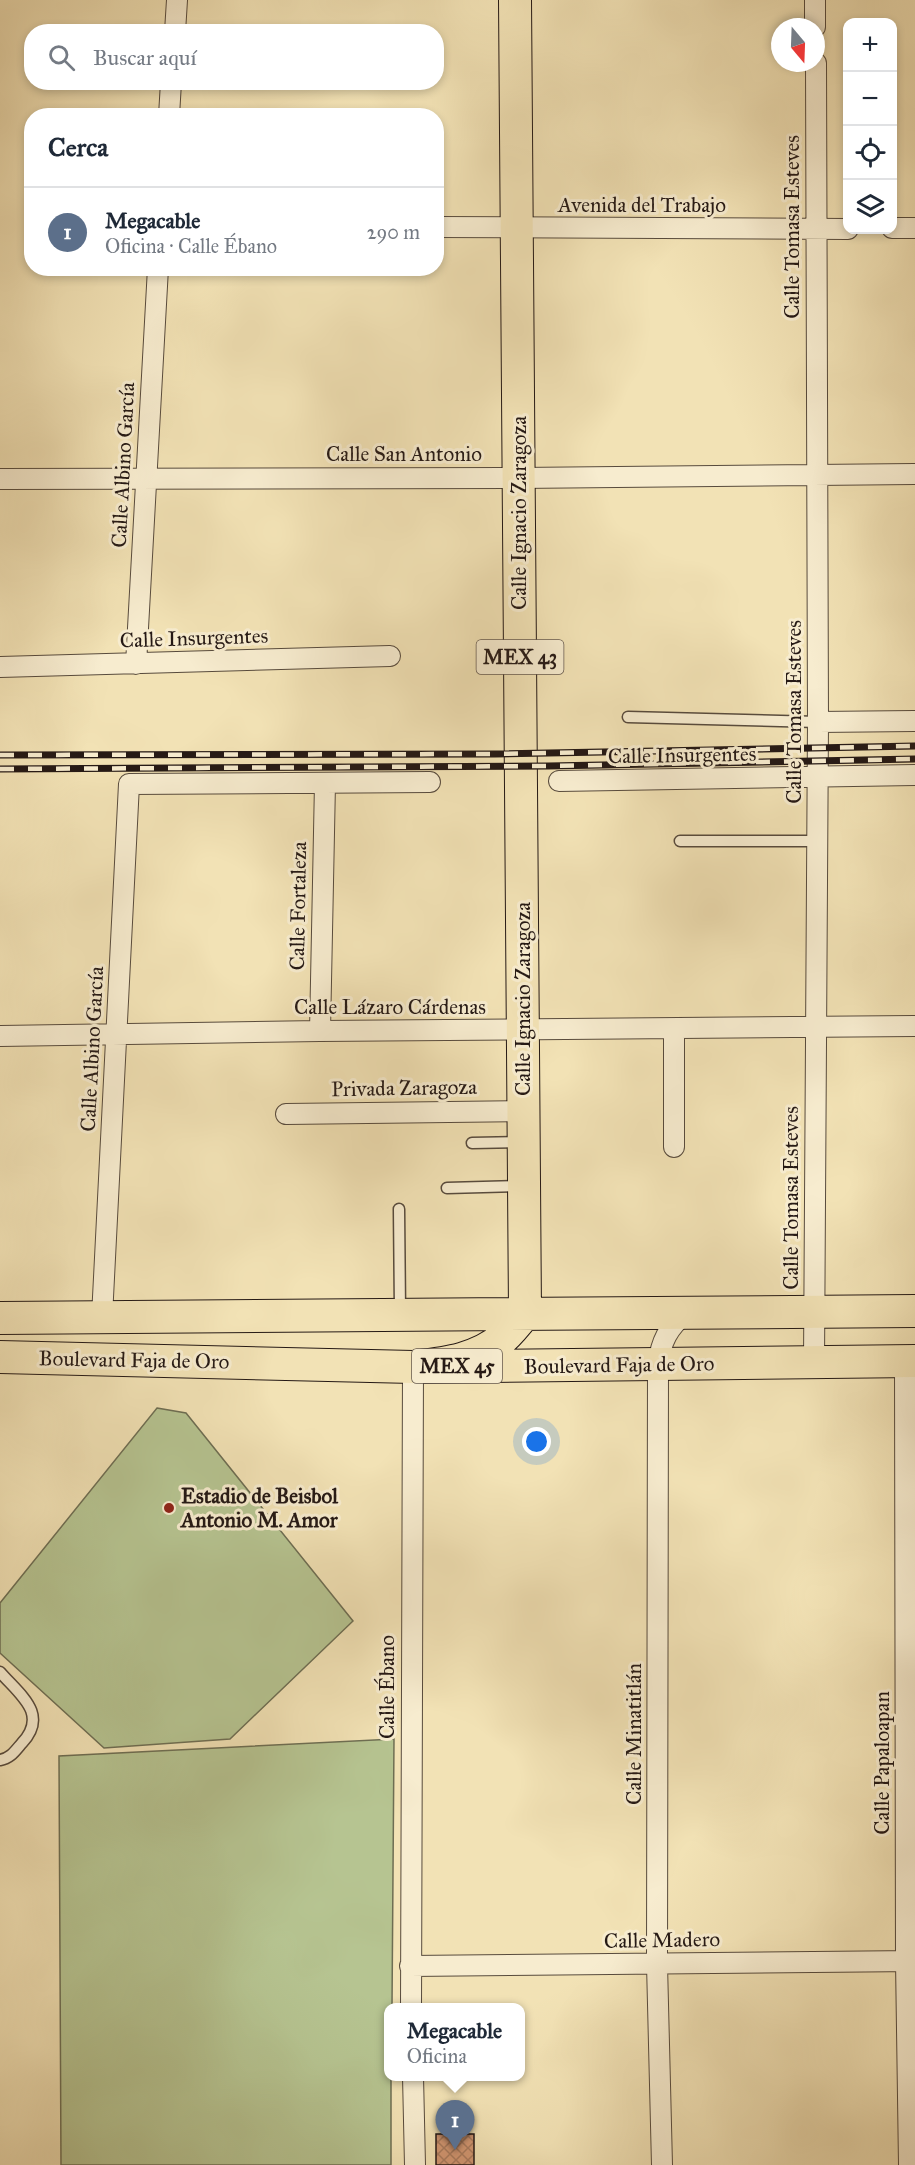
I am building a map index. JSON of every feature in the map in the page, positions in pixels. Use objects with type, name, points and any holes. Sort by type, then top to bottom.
[{"type":"main road","name":"Calle Ignacio Zaragoza","points":[[515,0],[525,1313]]},
{"type":"main road","name":"Boulevard Faja de Oro","points":[[0,1318],[915,1311]]},
{"type":"main road","points":[[413,1366],[446,1363],[476,1355],[504,1338],[525,1313]]},
{"type":"main road","name":"Boulevard Faja de Oro","points":[[0,1357],[413,1366],[910,1361]]},
{"type":"street","points":[[176,24],[177,0]]},
{"type":"street","points":[[815,0],[815,18]]},
{"type":"street","name":"Calle Tomasa Esteves","points":[[814,1362],[818,722],[816,72]]},
{"type":"street","points":[[169,108],[171,90]]},
{"type":"street","name":"Avenida del Trabajo","points":[[444,227],[843,229]]},
{"type":"street","points":[[897,228],[915,228]]},
{"type":"street","name":"Calle Albino García","points":[[136,664],[158,276]]},
{"type":"street","name":"Calle San Antonio","points":[[0,479],[519,478],[915,474]]},
{"type":"street","name":"Calle Insurgentes","points":[[0,667],[390,656]]},
{"type":"street","points":[[818,722],[915,721]]},
{"type":"street","name":"Calle Insurgentes","points":[[559,781],[915,775]]},
{"type":"street","points":[[325,783],[430,782]]},
{"type":"street","name":"Calle Albino García","points":[[102,1317],[129,784],[325,783]]},
{"type":"street","name":"Calle Fortaleza","points":[[320,1031],[325,783]]},
{"type":"street","name":"Calle Lázaro Cárdenas","points":[[0,1036],[915,1026]]},
{"type":"street","points":[[674,1029],[674,1147]]},
{"type":"street","name":"Privada Zaragoza","points":[[286,1114],[524,1111]]},
{"type":"street","name":"Calle Minatitlán","points":[[662,2165],[657,1964],[658,1364],[668,1331],[686,1313]]},
{"type":"street","name":"Calle Papaloapan","points":[[909,2165],[910,1361]]},
{"type":"street","name":"Calle Ébano","points":[[411,2003],[413,1366]]},
{"type":"street","name":"Calle Madero","points":[[410,1966],[911,1961]]},
{"type":"street","points":[[413,2081],[415,2165]]},
{"type":"lane","points":[[628,717],[818,722]]},
{"type":"lane","points":[[680,841],[817,842]]},
{"type":"lane","points":[[472,1143],[524,1142]]},
{"type":"lane","points":[[447,1188],[524,1186]]},
{"type":"lane","points":[[399,1209],[401,1314]]},
{"type":"lane","points":[[0,1672],[33,1710],[35,1718],[29,1736],[8,1759],[0,1760]]},
{"type":"green space","name":"Estadio de Beisbol Antonio M. Amor","points":[[157,1408],[186,1413],[353,1621],[230,1739],[104,1748],[0,1653],[0,1603]]},
{"type":"green space","points":[[394,1739],[392,2003],[384,2003],[384,2081],[391,2081],[391,2165],[61,2165],[59,1756]]},
{"type":"building","points":[[436,2134],[474,2134],[474,2165],[436,2165]]},
{"type":"railway","points":[[0,755],[495,754],[915,746]]},
{"type":"railway","points":[[0,769],[548,766],[915,759]]},
{"type":"place","name":"Estadio de Beisbol Antonio M. Amor","points":[[169,1508]]},
{"type":"place","name":"Megacable","points":[[455,2150]]}]
